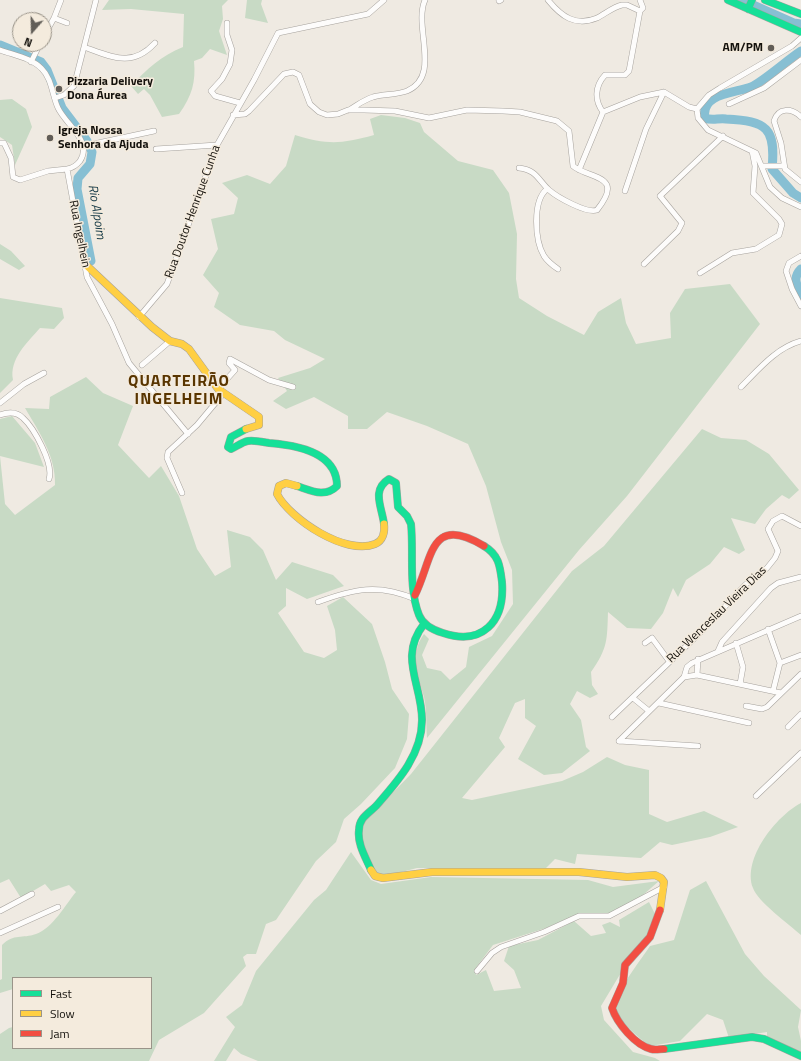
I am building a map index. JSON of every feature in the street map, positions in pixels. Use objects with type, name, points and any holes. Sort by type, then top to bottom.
[{"type":"street","points":[[52,22],[62,0]]},
{"type":"street","points":[[55,98],[64,95],[73,87],[96,0]]},
{"type":"street","name":"Rua Doutor Henrique Cunha","points":[[139,317],[167,284],[217,145],[278,34],[368,14],[384,0]]},
{"type":"street","points":[[233,115],[246,114],[249,112],[284,74],[290,72],[299,75],[310,104],[314,108],[326,114],[338,114],[348,110],[362,101],[374,97],[406,91],[423,76],[425,61],[422,11],[425,0]]},
{"type":"street","points":[[548,0],[565,17],[577,22],[596,18],[622,5],[627,5],[640,11]]},
{"type":"street","points":[[603,112],[596,99],[599,86],[605,75],[627,74],[640,11],[643,8],[640,0]]},
{"type":"street","points":[[728,0],[801,32]]},
{"type":"street","points":[[748,10],[752,0]]},
{"type":"street","points":[[765,0],[801,14]]},
{"type":"street","points":[[54,18],[67,23]]},
{"type":"street","points":[[226,22],[227,35],[232,50],[230,64],[222,79],[212,91],[215,96],[240,104]]},
{"type":"street","points":[[792,29],[796,35],[796,42]]},
{"type":"street","points":[[801,38],[714,92],[697,109],[697,115],[704,126],[756,153],[765,166],[767,182],[773,191],[782,198],[801,207]]},
{"type":"street","points":[[84,47],[107,55],[132,58],[140,56],[155,43]]},
{"type":"street","points":[[0,50],[31,61],[43,70],[49,81],[63,117],[78,134],[84,146],[81,158],[74,168],[48,171],[25,180],[20,180],[13,177],[9,152],[4,143],[0,143]]},
{"type":"street","points":[[31,61],[35,52]]},
{"type":"street","points":[[729,104],[764,88],[801,60]]},
{"type":"street","points":[[579,170],[603,112],[640,97],[664,92],[689,107],[697,109]]},
{"type":"street","points":[[625,191],[646,130],[664,92]]},
{"type":"street","points":[[348,110],[395,111],[429,118],[467,110],[503,110],[520,112],[557,121],[569,131],[572,163],[574,167],[596,175],[605,182],[606,193],[597,210],[589,211],[582,209],[547,189],[537,175],[519,168]]},
{"type":"street","points":[[801,117],[797,112],[785,110],[780,111],[775,116],[774,124],[781,143],[782,166],[801,182]]},
{"type":"street","points":[[84,146],[154,131]]},
{"type":"street","points":[[644,264],[678,231],[682,223],[660,198],[662,194],[723,136]]},
{"type":"street","points":[[156,149],[217,145]]},
{"type":"street","points":[[700,273],[732,253],[756,249],[779,235],[782,224],[774,212],[752,192],[755,166],[752,151]]},
{"type":"street","points":[[765,166],[782,166]]},
{"type":"street","name":"Rua Ingelhein","points":[[67,169],[86,264],[87,277],[112,324],[129,363],[188,434]]},
{"type":"street","points":[[547,189],[543,192],[540,198],[536,229],[544,255],[548,262],[558,269]]},
{"type":"street","points":[[801,256],[790,263],[786,271],[792,289],[801,306]]},
{"type":"street","points":[[86,264],[139,317],[170,341],[182,344],[196,356],[220,392],[260,419],[259,426],[236,432],[227,444],[229,449],[248,441],[298,447],[314,452],[322,457],[336,473],[337,486],[328,493],[323,494],[286,483],[280,484],[277,490],[278,497],[283,503],[322,535],[355,546],[367,547],[378,543],[385,530],[379,502],[380,489],[383,483],[389,479],[396,483],[398,507],[407,516],[412,532],[415,597],[416,610],[424,624],[435,630],[457,637],[475,635],[491,626],[497,620],[502,600],[503,584],[499,562],[496,556],[487,547],[462,535],[449,535],[437,542],[430,554],[423,578],[415,597]]},
{"type":"street","points":[[142,364],[170,341]]},
{"type":"street","points":[[741,387],[776,352],[791,344],[801,341]]},
{"type":"street","points":[[182,493],[167,458],[171,448],[188,434],[235,370],[229,363],[230,359],[269,380],[293,387]]},
{"type":"street","points":[[0,403],[24,384],[44,373]]},
{"type":"street","points":[[0,415],[11,412],[24,418],[41,444],[49,469],[49,479]]},
{"type":"street","name":"Rua Wenceslau Vieira Dias","points":[[612,717],[702,631],[745,584],[766,568],[775,558],[778,551],[768,529],[770,524],[778,517],[782,516],[801,526]]},
{"type":"street","points":[[718,651],[722,642],[772,588],[778,583],[801,578]]},
{"type":"street","points":[[318,602],[345,592],[384,589],[393,590],[415,597]]},
{"type":"street","points":[[698,746],[619,742],[684,676],[687,667],[698,659],[801,616]]},
{"type":"street","points":[[424,624],[419,628],[414,640],[412,653],[414,683],[422,719],[417,747],[404,772],[360,823],[358,835],[360,844],[375,876],[383,878],[432,872],[579,872],[627,877],[655,874],[664,879],[661,908],[650,937],[624,966],[623,983],[612,1008],[615,1017],[637,1041],[651,1049],[667,1049],[752,1037],[769,1041],[801,1056]]},
{"type":"street","points":[[768,629],[780,663],[773,691]]},
{"type":"street","points":[[645,642],[652,638],[669,661]]},
{"type":"street","points":[[736,643],[743,667],[740,684]]},
{"type":"street","points":[[780,663],[801,655]]},
{"type":"street","points":[[697,675],[698,659]]},
{"type":"street","points":[[746,706],[764,709],[801,674]]},
{"type":"street","points":[[684,676],[697,675],[781,693]]},
{"type":"street","points":[[633,698],[649,711]]},
{"type":"street","points":[[659,703],[749,722]]},
{"type":"street","points":[[788,727],[801,714]]},
{"type":"street","points":[[756,796],[801,753]]},
{"type":"street","points":[[477,970],[492,953],[501,946],[544,932],[576,917],[609,916],[664,887]]},
{"type":"street","points":[[0,911],[32,894]]},
{"type":"street","points":[[0,934],[58,907]]},
{"type":"green space","points":[[109,0],[228,0],[222,6],[223,19],[219,31],[227,55],[210,49],[202,58],[194,61],[194,82],[190,95],[179,114],[162,117],[150,95],[144,89],[138,94],[131,86],[143,74],[168,54],[183,47],[184,14],[131,9],[102,10]]},
{"type":"green space","points":[[247,0],[262,0],[261,4],[268,23],[245,18]]},
{"type":"green space","points":[[12,99],[26,109],[32,127],[15,165],[12,145],[0,137],[0,100]]},
{"type":"green space","points":[[381,115],[405,118],[420,123],[424,132],[458,161],[493,170],[509,193],[517,234],[516,279],[519,298],[547,316],[584,335],[598,312],[621,298],[626,323],[636,344],[671,338],[670,313],[685,289],[730,284],[760,324],[627,496],[579,550],[427,738],[425,702],[416,665],[417,649],[424,634],[429,639],[422,655],[427,668],[441,671],[450,680],[466,667],[469,647],[492,636],[513,604],[512,570],[501,542],[486,486],[468,444],[427,426],[387,412],[367,429],[348,429],[348,416],[314,397],[286,409],[273,401],[287,391],[278,378],[310,368],[325,359],[285,340],[274,331],[240,325],[214,307],[219,293],[203,275],[218,249],[211,219],[234,214],[238,198],[222,183],[247,175],[270,184],[286,166],[295,135],[326,142],[343,142],[362,138],[374,135],[370,119]]},
{"type":"green space","points":[[0,244],[11,251],[25,266],[19,270],[0,259]]},
{"type":"green space","points":[[0,298],[62,308],[64,318],[54,329],[40,328],[16,358],[12,372],[13,380],[0,393]]},
{"type":"green space","points":[[86,377],[103,393],[133,406],[118,445],[149,478],[161,466],[179,496],[197,549],[215,576],[231,567],[227,530],[250,537],[263,550],[276,580],[292,562],[333,575],[344,586],[307,599],[286,588],[286,606],[278,613],[304,652],[324,658],[337,650],[335,630],[327,606],[343,597],[372,624],[385,662],[392,689],[409,714],[407,739],[395,768],[361,804],[344,819],[336,842],[316,861],[276,920],[266,924],[256,954],[247,954],[243,957],[246,966],[204,1013],[159,1040],[149,1061],[0,1061],[0,1034],[12,1027],[12,1049],[152,1049],[152,977],[12,977],[12,989],[0,993],[0,980],[2,979],[2,945],[10,939],[36,934],[48,927],[76,892],[69,885],[51,891],[45,884],[21,898],[9,879],[0,883],[0,456],[5,504],[15,515],[55,485],[55,474],[50,454],[25,408],[49,409],[50,397]]},
{"type":"green space","points":[[12,416],[35,443],[44,467],[0,456],[0,419]]},
{"type":"green space","points":[[702,429],[721,438],[746,440],[769,454],[799,490],[789,499],[782,495],[766,509],[755,524],[731,518],[745,550],[739,554],[724,547],[710,564],[686,580],[678,597],[673,588],[663,613],[651,629],[627,628],[608,612],[606,644],[597,664],[591,672],[592,685],[598,694],[590,698],[577,691],[570,704],[581,720],[586,747],[590,751],[562,773],[544,775],[518,759],[536,726],[525,718],[525,699],[515,703],[499,738],[505,747],[462,798],[472,800],[562,781],[583,772],[607,757],[625,765],[649,770],[649,814],[667,822],[704,811],[738,827],[710,837],[672,845],[660,842],[641,858],[577,854],[575,864],[555,859],[545,869],[417,868],[386,876],[373,872],[359,830],[365,821],[411,774],[572,571],[604,546]]},
{"type":"green space","points":[[801,803],[801,935],[774,913],[761,899],[753,888],[751,877],[752,864],[757,852],[772,828],[791,809]]},
{"type":"green space","points":[[351,852],[371,880],[381,884],[431,877],[588,880],[613,887],[659,881],[643,895],[609,917],[578,914],[546,928],[493,945],[475,969],[476,975],[486,970],[494,991],[521,988],[514,970],[504,961],[509,946],[538,940],[574,921],[591,936],[606,933],[602,925],[610,922],[620,927],[619,920],[649,902],[656,916],[650,935],[619,976],[601,1006],[604,1020],[633,1052],[655,1058],[660,1061],[258,1061],[241,1054],[234,1048],[226,1061],[214,1061],[235,1027],[226,1017],[242,1005],[256,971],[314,900],[326,890]]},
{"type":"green space","points":[[706,881],[745,954],[764,976],[801,1010],[798,1027],[801,1041],[801,1057],[767,1042],[767,1032],[729,1038],[723,1020],[707,1014],[680,1041],[650,1046],[628,1028],[616,1010],[616,999],[650,946],[674,940],[690,890]]},
{"type":"waterway","points":[[742,0],[794,23],[801,24]]},
{"type":"waterway","name":"Rio Alpoim","points":[[0,45],[41,62],[47,70],[62,108],[87,141],[92,152],[90,164],[78,178],[77,189],[91,261]]},
{"type":"waterway","points":[[801,51],[751,87],[720,95],[713,99],[708,103],[705,110],[705,118],[708,119],[740,120],[760,125],[766,129],[772,144],[772,169],[793,193],[801,198]]},
{"type":"waterway","points":[[801,269],[798,272],[796,279],[801,296]]},
{"type":"traffic: fast","points":[[728,0],[801,32]]},
{"type":"traffic: fast","points":[[748,9],[752,0]]},
{"type":"traffic: fast","points":[[765,0],[801,14]]},
{"type":"traffic: fast","points":[[246,429],[231,437],[228,447],[231,449],[241,443],[253,441],[291,446],[313,452],[323,458],[330,465],[335,474],[337,486],[332,490],[323,493],[297,486]]},
{"type":"traffic: fast","points":[[384,524],[379,494],[380,488],[389,479],[396,483],[398,507],[407,516],[411,524],[412,582],[419,615],[423,622],[432,629],[443,633],[457,636],[469,636],[480,633],[495,619],[500,609],[502,582],[498,561],[493,553],[484,546]]},
{"type":"traffic: fast","points":[[371,870],[364,856],[359,840],[359,826],[364,816],[376,806],[400,777],[418,745],[422,720],[419,694],[413,671],[412,659],[416,636],[424,624]]},
{"type":"traffic: fast","points":[[664,1049],[752,1037],[764,1039],[801,1056]]},
{"type":"traffic: slow","points":[[85,264],[152,327],[170,341],[182,344],[189,349],[218,389],[259,417],[259,425],[246,429]]},
{"type":"traffic: slow","points":[[297,486],[286,483],[279,486],[277,494],[284,504],[306,524],[335,540],[349,545],[363,546],[375,544],[378,543],[383,536],[384,524]]},
{"type":"traffic: slow","points":[[371,870],[375,876],[383,878],[432,872],[579,872],[627,877],[655,875],[661,878],[664,882],[660,910]]},
{"type":"traffic: jam","points":[[415,595],[430,555],[436,545],[443,538],[453,535],[466,537],[484,546]]},
{"type":"traffic: jam","points":[[660,910],[650,937],[625,965],[623,983],[612,1008],[622,1027],[639,1043],[651,1049],[664,1049]]},
{"type":"place","name":"AM/PM","points":[[771,48]]},
{"type":"place","name":"Pizzaria Delivery Dona Áurea","points":[[59,89]]},
{"type":"place","name":"Igreja Nossa Senhora da Ajuda","points":[[50,138]]},
{"type":"district","name":"QUARTEIRÃO INGELHEIM","points":[[179,391]]}]
